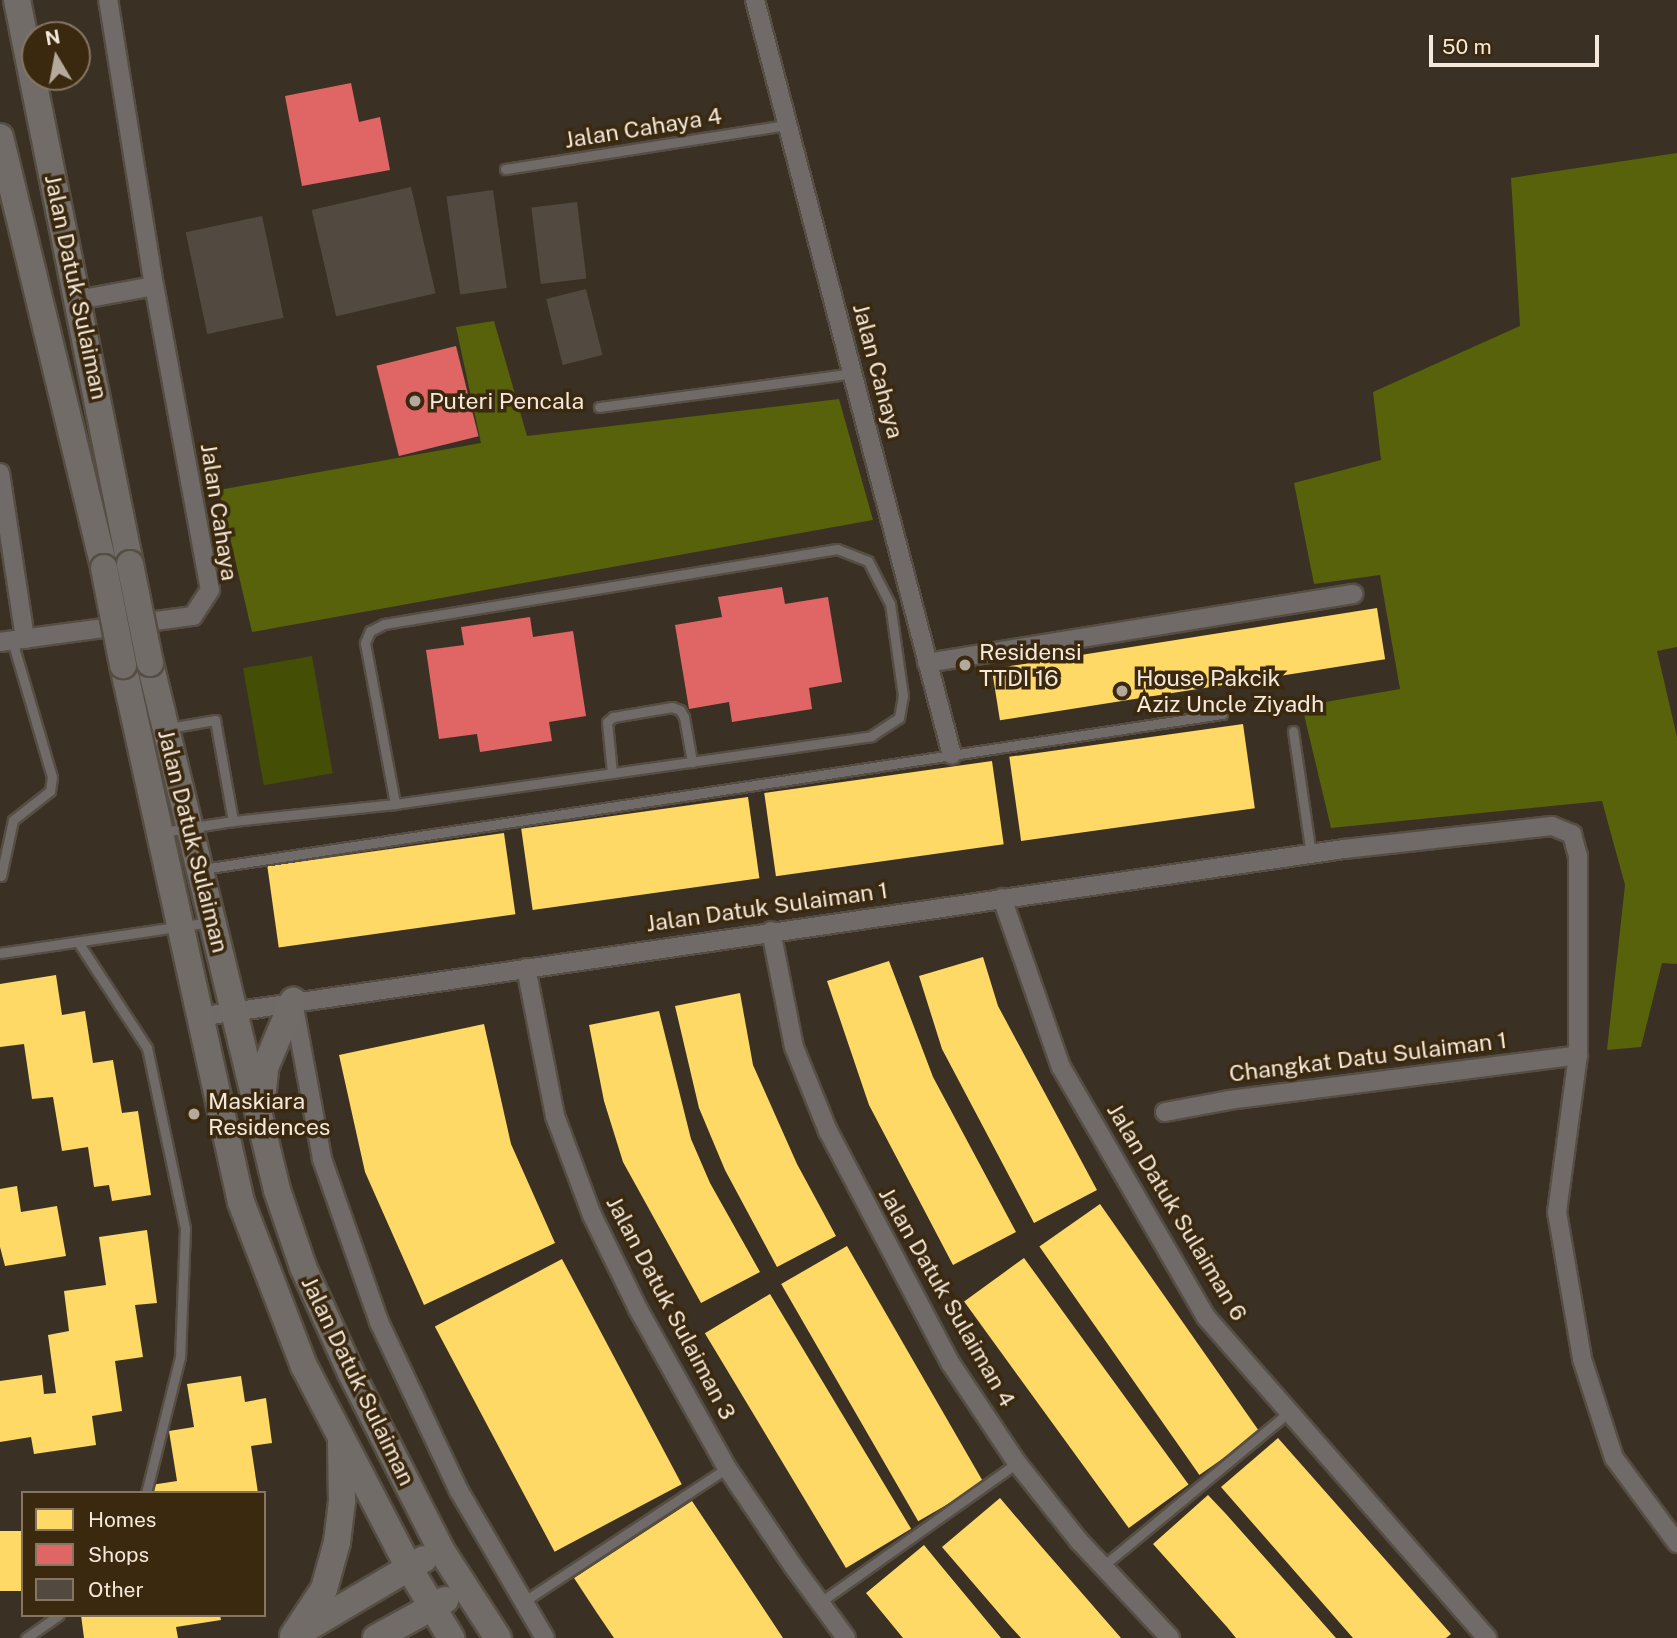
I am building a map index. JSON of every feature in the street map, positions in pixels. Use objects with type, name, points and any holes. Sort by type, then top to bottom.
[{"type":"main road","name":"Jalan Datuk Sulaiman","points":[[17,0],[150,663],[277,1189],[303,1267],[351,1373],[441,1550],[498,1638]]},
{"type":"main road","name":"Jalan Datuk Sulaiman","points":[[0,137],[5,187],[103,568],[198,1017],[241,1202],[304,1366],[409,1568],[452,1638]]},
{"type":"main road","points":[[260,1116],[265,1068],[293,1001]]},
{"type":"main road","points":[[291,1637],[324,1589],[337,1542],[341,1501],[341,1438]]},
{"type":"main road","points":[[291,1637],[441,1550]]},
{"type":"main road","points":[[376,1638],[465,1588]]},
{"type":"street","name":"Jalan Cahaya","points":[[12,641],[193,615],[210,590],[154,286],[108,0]]},
{"type":"street","name":"Jalan Cahaya","points":[[755,0],[951,755]]},
{"type":"street","points":[[78,300],[154,286]]},
{"type":"street","points":[[0,473],[12,641]]},
{"type":"street","points":[[927,663],[1353,594]]},
{"type":"street","name":"Jalan Datuk Sulaiman 1","points":[[198,1017],[1344,849],[1552,825],[1572,834],[1578,856],[1578,1055]]},
{"type":"street","name":"Jalan Datuk Sulaiman 6","points":[[1002,898],[1061,1067],[1206,1317],[1487,1638]]},
{"type":"street","name":"Jalan Datuk Sulaiman 4","points":[[771,931],[793,1047],[828,1131],[951,1364],[1017,1462],[1103,1566],[1170,1638]]},
{"type":"street","name":"Jalan Datuk Sulaiman 3","points":[[526,968],[555,1116],[592,1215],[638,1309],[727,1468],[846,1638]]},
{"type":"street","name":"Jalan Datuk Sulaiman","points":[[293,1001],[322,1159],[379,1322],[459,1490],[522,1603],[545,1638]]},
{"type":"street","points":[[1578,1055],[1557,1213],[1582,1359],[1614,1458],[1677,1543]]},
{"type":"street","name":"Changkat Datu Sulaiman 1","points":[[1165,1112],[1229,1100],[1578,1055]]},
{"type":"lane","name":"Jalan Cahaya 4","points":[[505,169],[787,125]]},
{"type":"lane","points":[[599,407],[854,373]]},
{"type":"lane","points":[[158,832],[233,821],[395,804],[871,736],[899,718],[902,696],[890,604],[868,561],[837,549],[384,624],[370,631],[365,643],[395,804]]},
{"type":"lane","points":[[1,876],[13,820],[50,791],[52,777],[12,641]]},
{"type":"lane","points":[[612,773],[607,722],[613,717],[672,707],[680,710],[684,717],[692,762]]},
{"type":"lane","points":[[200,870],[1222,714]]},
{"type":"lane","points":[[166,729],[215,720],[233,821]]},
{"type":"lane","points":[[1293,731],[1311,854]]},
{"type":"lane","points":[[0,953],[213,922]]},
{"type":"lane","points":[[78,942],[146,1048],[185,1228],[180,1357],[146,1491]]},
{"type":"lane","points":[[1103,1566],[1288,1413]]},
{"type":"lane","points":[[819,1603],[1017,1462]]},
{"type":"lane","points":[[522,1603],[727,1468]]},
{"type":"lane","points":[[26,1638],[56,1617]]},
{"type":"green space","points":[[1677,153],[1677,647],[1657,651],[1677,737],[1677,964],[1662,963],[1641,1047],[1607,1050],[1625,885],[1602,801],[1331,828],[1302,706],[1400,689],[1380,575],[1314,584],[1294,483],[1381,460],[1373,392],[1520,326],[1511,178]]},
{"type":"green space","points":[[494,321],[527,436],[839,399],[873,520],[252,632],[219,490],[481,443],[456,327]]},
{"type":"green space","points":[[312,656],[333,773],[264,785],[243,668]]},
{"type":"building: Homes","points":[[1377,608],[1385,659],[1000,720],[992,669]]},
{"type":"building: Homes","points":[[1243,724],[1255,808],[1021,841],[1009,757]]},
{"type":"building: Homes","points":[[992,761],[1004,844],[776,876],[764,793]]},
{"type":"building: Homes","points":[[748,797],[759,878],[533,910],[521,829]]},
{"type":"building: Homes","points":[[504,833],[515,914],[279,947],[267,866]]},
{"type":"building: Homes","points":[[983,957],[998,1006],[1097,1190],[1034,1223],[942,1049],[919,976]]},
{"type":"building: Homes","points":[[889,961],[933,1077],[1016,1232],[953,1265],[869,1105],[827,981]]},
{"type":"building: Homes","points":[[56,975],[62,1015],[85,1011],[93,1063],[113,1060],[122,1113],[138,1111],[151,1195],[112,1201],[109,1185],[94,1187],[88,1147],[62,1151],[53,1097],[32,1099],[24,1044],[0,1047],[0,984]]},
{"type":"building: Homes","points":[[740,993],[753,1065],[797,1164],[836,1236],[777,1267],[725,1170],[699,1108],[675,1006]]},
{"type":"building: Homes","points":[[659,1011],[691,1139],[710,1183],[760,1272],[701,1303],[623,1162],[604,1101],[589,1025]]},
{"type":"building: Homes","points":[[484,1024],[511,1144],[555,1243],[424,1305],[365,1172],[339,1055]]},
{"type":"building: Homes","points":[[17,1186],[21,1212],[57,1206],[66,1256],[5,1266],[0,1247],[0,1189]]},
{"type":"building: Homes","points":[[1100,1204],[1260,1433],[1199,1475],[1039,1246]]},
{"type":"building: Homes","points":[[147,1230],[157,1303],[135,1305],[143,1357],[115,1361],[122,1411],[92,1416],[96,1445],[34,1454],[31,1437],[0,1442],[0,1381],[42,1375],[44,1394],[56,1393],[48,1335],[69,1331],[64,1291],[106,1285],[99,1237]]},
{"type":"building: Homes","points":[[847,1246],[984,1483],[918,1521],[781,1284]]},
{"type":"building: Homes","points":[[1024,1258],[1189,1485],[1129,1528],[964,1301]]},
{"type":"building: Homes","points":[[562,1259],[682,1484],[555,1552],[435,1327]]},
{"type":"building: Homes","points":[[770,1294],[911,1529],[846,1568],[705,1333]]},
{"type":"building: Homes","points":[[241,1376],[245,1402],[266,1398],[272,1443],[251,1446],[258,1491],[152,1491],[151,1485],[177,1481],[169,1431],[194,1427],[187,1384]]},
{"type":"building: Homes","points":[[1278,1438],[1451,1634],[1446,1638],[1353,1638],[1221,1487]]},
{"type":"building: Homes","points":[[1208,1495],[1336,1638],[1236,1638],[1153,1544]]},
{"type":"building: Homes","points":[[1000,1498],[1121,1638],[1021,1638],[1010,1626],[942,1547]]},
{"type":"building: Homes","points":[[692,1501],[783,1638],[614,1638],[597,1613],[574,1578]]},
{"type":"building: Homes","points":[[0,1531],[21,1531],[21,1591],[0,1591]]},
{"type":"building: Homes","points":[[924,1545],[1001,1638],[903,1638],[866,1593]]},
{"type":"building: Homes","points":[[81,1617],[220,1617],[221,1620],[176,1627],[178,1638],[84,1638]]},
{"type":"building: Shops","points":[[351,83],[359,122],[380,117],[390,170],[302,186],[285,96]]},
{"type":"building: Shops","points":[[456,346],[478,436],[399,456],[376,366]]},
{"type":"building: Shops","points":[[782,587],[785,604],[828,597],[842,682],[809,688],[812,709],[732,722],[729,702],[689,709],[675,625],[722,617],[718,597]]},
{"type":"building: Shops","points":[[530,617],[533,637],[573,631],[586,716],[549,722],[552,741],[480,752],[477,734],[439,739],[426,650],[464,645],[461,627]]},
{"type":"building: Other","points":[[411,187],[436,293],[336,316],[312,210]]},
{"type":"building: Other","points":[[493,190],[507,288],[460,295],[446,197]]},
{"type":"building: Other","points":[[577,202],[586,278],[541,284],[531,208]]},
{"type":"building: Other","points":[[262,216],[284,318],[207,334],[186,232]]},
{"type":"building: Other","points":[[586,289],[602,355],[563,365],[546,299]]},
{"type":"place","name":"Puteri Pencala","points":[[415,401]]},
{"type":"place","name":"Residensi TTDI 16","points":[[965,665]]},
{"type":"place","name":"House Pakcik Aziz Uncle Ziyadh","points":[[1122,691]]},
{"type":"place","name":"Maskiara Residences","points":[[194,1114]]}]
